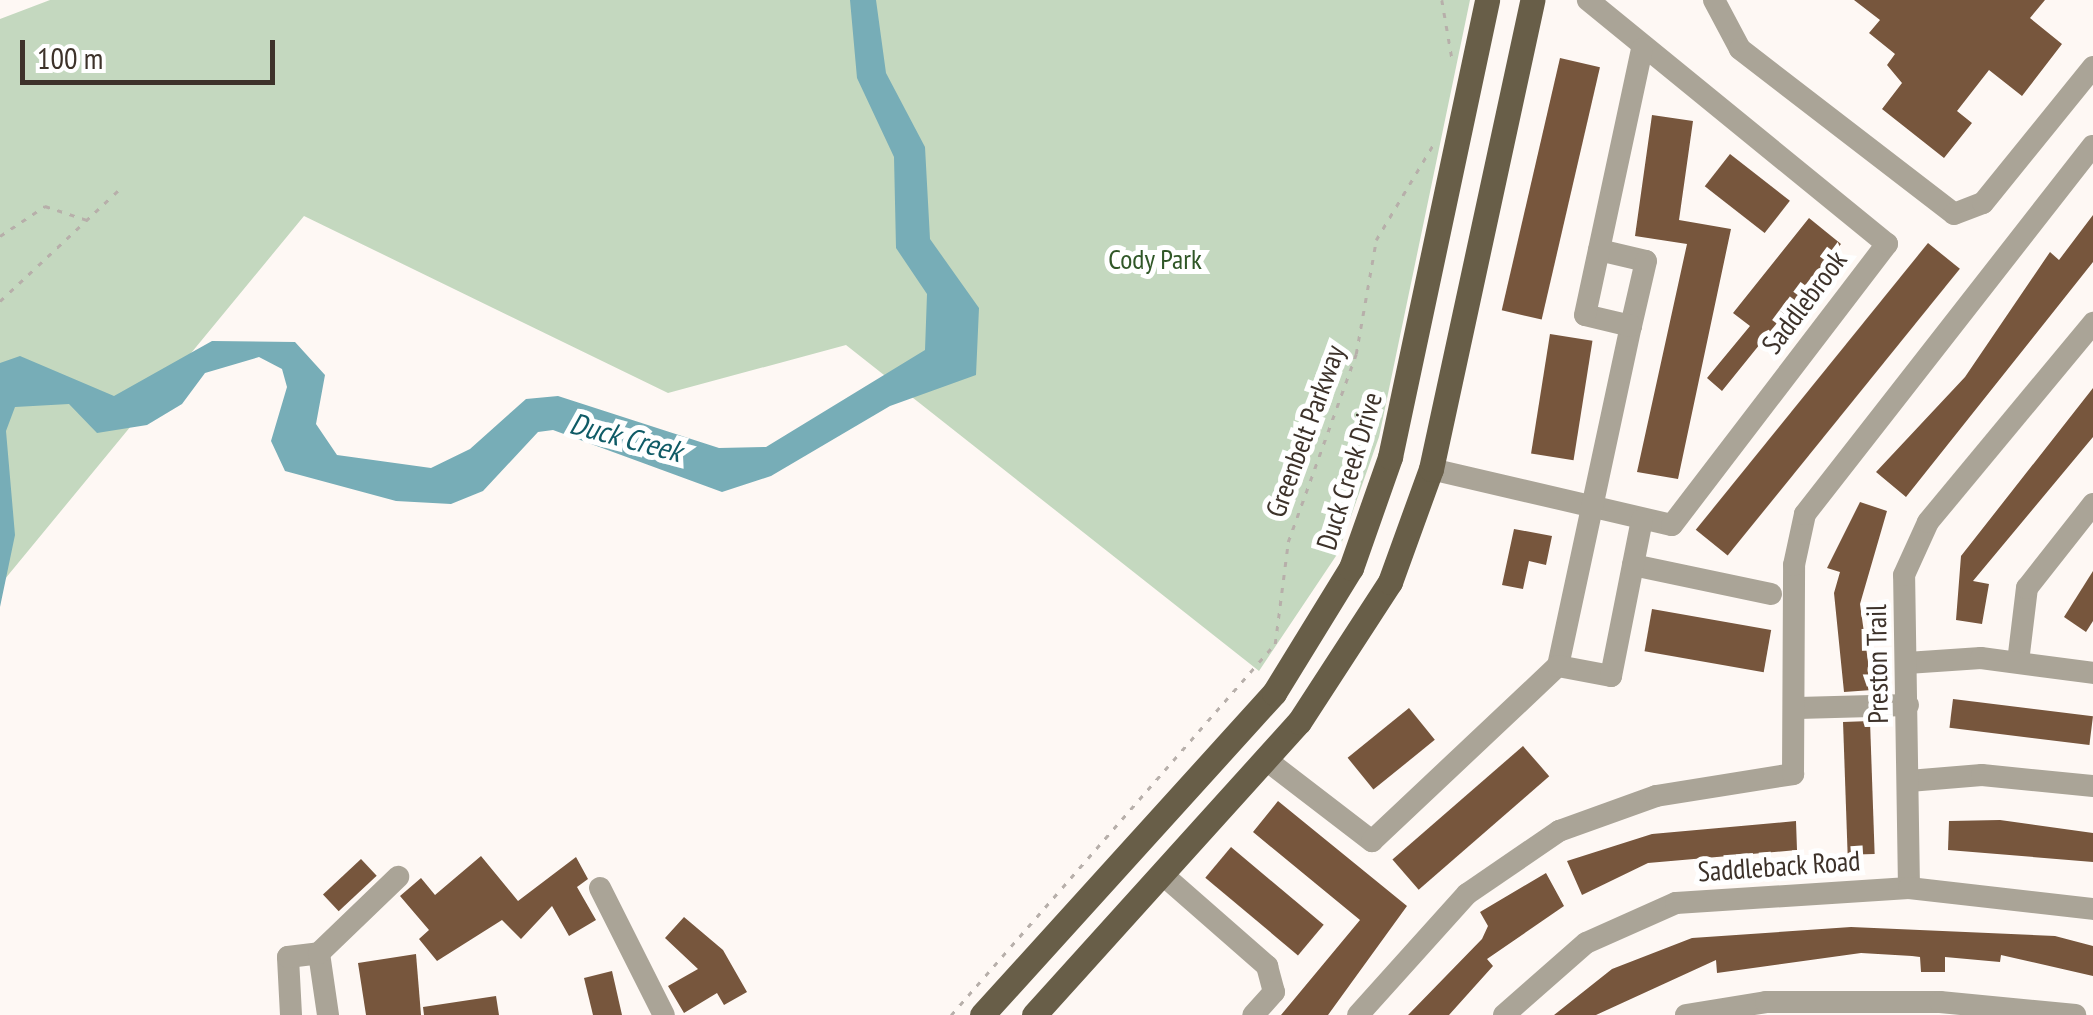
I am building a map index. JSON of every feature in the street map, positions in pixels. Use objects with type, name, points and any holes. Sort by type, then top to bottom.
[{"type":"main road","name":"Duck Creek Drive","points":[[982,1015],[1274,693],[1352,568],[1390,457],[1487,0]]},
{"type":"main road","points":[[1038,1014],[1324,690],[1390,582],[1431,468],[1532,0]]},
{"type":"main road","points":[[1390,457],[1431,468]]},
{"type":"main road","points":[[1236,736],[1265,759]]},
{"type":"street","name":"Saddlebrook","points":[[1431,468],[1595,512],[1672,525],[1886,244],[1642,50],[1588,0]]},
{"type":"street","points":[[1714,0],[1740,49],[1954,214],[1983,203],[2093,67]]},
{"type":"street","points":[[1631,326],[1585,315],[1642,50]]},
{"type":"street","points":[[1358,1015],[1467,894],[1560,831],[1656,796],[1793,774],[1798,708],[1794,565],[1805,514],[2093,146]]},
{"type":"street","points":[[1265,759],[1372,842],[1558,666],[1595,512],[1646,261],[1598,250]]},
{"type":"street","name":"Preston Trail","points":[[1910,888],[1904,576],[1928,522],[2093,323]]},
{"type":"street","points":[[2018,662],[2027,588],[2093,504]]},
{"type":"street","points":[[1558,666],[1610,676],[1642,520]]},
{"type":"street","points":[[1632,565],[1772,594]]},
{"type":"street","points":[[1907,662],[2018,662],[2093,673]]},
{"type":"street","points":[[1798,708],[1908,705]]},
{"type":"street","points":[[1909,780],[1982,775],[2093,786]]},
{"type":"street","points":[[1162,874],[1267,966],[1274,992],[1253,1015]]},
{"type":"street","points":[[292,1015],[288,957],[319,953],[398,877]]},
{"type":"street","points":[[600,888],[664,1015]]},
{"type":"street","name":"Saddleback Road","points":[[1504,1015],[1586,944],[1676,903],[1910,888],[2093,909]]},
{"type":"street","points":[[319,953],[328,1015]]},
{"type":"street","points":[[1008,988],[1038,1014]]},
{"type":"street","points":[[1686,1015],[1766,1002],[1940,1002],[2075,1015]]},
{"type":"path","points":[[1442,0],[1452,70]]},
{"type":"path","name":"Greenbelt Parkway","points":[[951,1015],[1275,644],[1297,504],[1356,354],[1376,240],[1441,128]]},
{"type":"path","points":[[0,301],[123,186]]},
{"type":"path","points":[[0,236],[45,206],[87,220]]},
{"type":"green space","name":"Cody Park","points":[[50,0],[1470,0],[1379,437],[1338,553],[1259,671],[846,345],[668,393],[304,216],[0,585],[0,19]]},
{"type":"water","name":"Duck Creek","points":[[850,0],[876,0],[886,73],[925,147],[930,239],[979,308],[976,375],[890,406],[771,476],[722,492],[553,430],[538,432],[483,491],[451,504],[396,501],[285,471],[271,441],[287,387],[282,369],[259,357],[205,373],[182,404],[147,425],[97,433],[69,404],[15,407],[6,431],[15,535],[0,607],[0,363],[20,356],[114,396],[212,341],[295,342],[325,375],[316,424],[337,455],[431,468],[470,449],[526,399],[558,396],[719,448],[766,447],[925,350],[927,294],[896,248],[894,157],[857,78]]},
{"type":"building","points":[[1854,0],[2045,0],[2030,18],[2062,44],[2022,96],[1989,70],[1957,111],[1972,123],[1944,158],[1882,109],[1902,83],[1887,65],[1895,54],[1869,33],[1880,20]]},
{"type":"building","points":[[1560,58],[1600,67],[1542,320],[1502,310]]},
{"type":"building","points":[[1652,115],[1693,121],[1679,220],[1731,229],[1678,479],[1637,472],[1687,244],[1635,236]]},
{"type":"building","points":[[1730,154],[1790,201],[1765,233],[1705,186]]},
{"type":"building","points":[[2093,215],[2093,262],[1906,497],[1876,472],[1965,377],[2050,252],[2059,260]]},
{"type":"building","points":[[1809,218],[1841,244],[1722,391],[1707,378],[1750,326],[1733,313]]},
{"type":"building","points":[[1928,243],[1960,269],[1728,556],[1696,530]]},
{"type":"building","points":[[1550,334],[1592,341],[1574,460],[1531,454]]},
{"type":"building","points":[[2093,388],[2093,437],[1973,581],[1989,584],[1982,624],[1956,620],[1961,556]]},
{"type":"building","points":[[1860,502],[1887,511],[1860,604],[1872,690],[1844,692],[1834,593],[1840,572],[1827,568]]},
{"type":"building","points":[[1514,529],[1552,536],[1546,565],[1529,561],[1523,589],[1502,585]]},
{"type":"building","points":[[2093,571],[2093,621],[2086,632],[2064,617]]},
{"type":"building","points":[[1652,609],[1771,630],[1764,672],[1645,651]]},
{"type":"building","points":[[1953,699],[2093,716],[2089,745],[1949,728]]},
{"type":"building","points":[[1409,708],[1435,740],[1373,790],[1348,758]]},
{"type":"building","points":[[1870,721],[1875,854],[1848,855],[1843,722]]},
{"type":"building","points":[[1523,746],[1549,776],[1419,890],[1392,859]]},
{"type":"building","points":[[1278,801],[1407,906],[1328,1015],[1281,1015],[1360,920],[1253,832]]},
{"type":"building","points":[[2000,820],[2093,833],[2093,862],[1948,850],[1949,821]]},
{"type":"building","points":[[1796,821],[1797,850],[1648,863],[1582,895],[1567,861],[1652,834]]},
{"type":"building","points":[[1231,847],[1324,925],[1298,955],[1205,878]]},
{"type":"building","points":[[481,856],[518,901],[576,857],[588,879],[577,887],[596,920],[569,936],[552,906],[521,939],[502,920],[437,961],[419,939],[429,930],[400,896],[421,878],[435,895]]},
{"type":"building","points":[[361,859],[377,876],[339,911],[323,894]]},
{"type":"building","points":[[1546,873],[1564,906],[1487,959],[1493,966],[1449,1015],[1408,1015],[1482,939],[1488,926],[1480,912]]},
{"type":"building","points":[[684,917],[723,950],[747,992],[724,1005],[717,993],[684,1013],[668,986],[698,969],[665,938]]},
{"type":"building","points":[[1851,927],[2055,936],[2093,946],[2093,976],[2001,955],[2000,962],[1945,957],[1945,972],[1921,972],[1920,957],[1861,953],[1717,973],[1716,960],[1596,1015],[1554,1015],[1612,969],[1692,938]]},
{"type":"building","points":[[416,954],[421,1015],[366,1015],[358,963]]},
{"type":"building","points":[[612,971],[622,1015],[593,1015],[584,978]]},
{"type":"building","points":[[496,996],[499,1015],[424,1015],[423,1007]]}]
